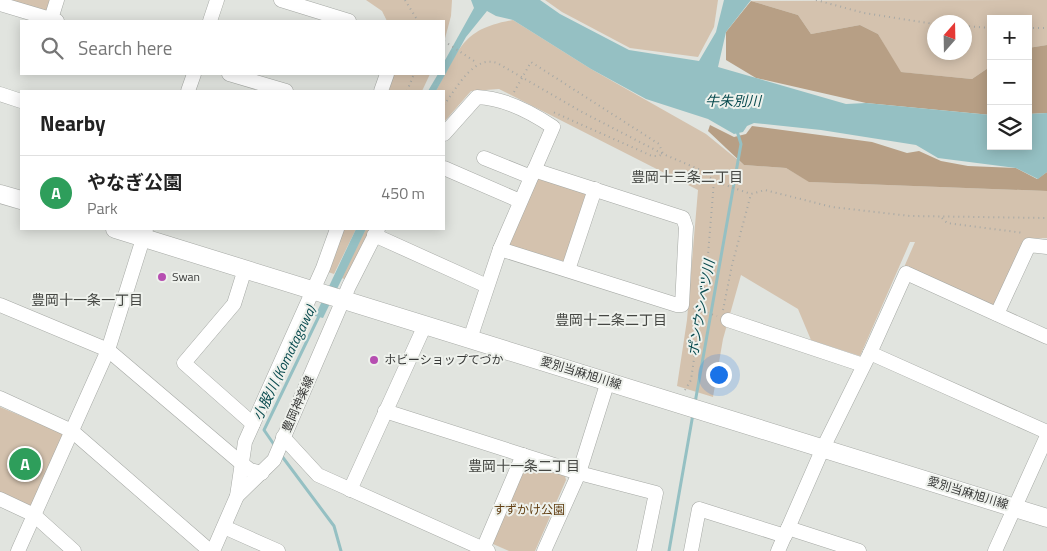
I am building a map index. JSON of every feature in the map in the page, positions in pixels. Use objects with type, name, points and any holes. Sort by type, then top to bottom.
[{"type":"main road","points":[[0,194],[20,200]]},
{"type":"main road","name":"愛別当麻旭川線","points":[[122,230],[144,233],[245,269],[1047,518]]},
{"type":"street","points":[[0,4],[54,20],[57,0]]},
{"type":"street","points":[[210,20],[217,0]]},
{"type":"street","points":[[281,0],[346,20]]},
{"type":"street","points":[[188,90],[194,75]]},
{"type":"street","points":[[232,75],[283,90]]},
{"type":"street","points":[[382,90],[387,75]]},
{"type":"street","points":[[0,94],[20,101]]},
{"type":"street","points":[[445,133],[477,97],[511,98],[553,126],[500,249],[470,339]]},
{"type":"street","points":[[484,158],[683,218],[686,227],[682,305],[500,249]]},
{"type":"street","points":[[445,168],[520,200]]},
{"type":"street","points":[[568,270],[595,190]]},
{"type":"street","name":"豊岡神楽線","points":[[212,551],[237,496],[245,442],[315,290],[337,230]]},
{"type":"street","points":[[376,232],[487,286]]},
{"type":"street","name":"豊岡神楽線","points":[[237,496],[274,460],[341,299],[376,232]]},
{"type":"street","points":[[18,551],[108,350],[144,233]]},
{"type":"street","points":[[997,314],[1029,245],[1047,247]]},
{"type":"street","points":[[245,269],[234,304],[184,363],[252,424]]},
{"type":"street","points":[[778,551],[822,448],[870,353],[906,273],[1047,337]]},
{"type":"street","points":[[0,305],[108,350],[241,463],[250,470],[262,473]]},
{"type":"street","points":[[725,318],[863,365]]},
{"type":"street","points":[[350,490],[424,325]]},
{"type":"street","points":[[870,353],[1047,432]]},
{"type":"street","points":[[544,551],[578,473],[608,382]]},
{"type":"street","points":[[0,398],[72,431],[212,551]]},
{"type":"street","points":[[385,411],[578,473],[656,493],[644,551]]},
{"type":"street","points":[[995,551],[1047,436]]},
{"type":"street","points":[[281,442],[318,475],[485,550],[523,455]]},
{"type":"street","points":[[0,499],[34,515],[74,551]]},
{"type":"street","points":[[691,551],[699,509],[859,551]]},
{"type":"street","points":[[224,527],[278,551]]},
{"type":"path","points":[[405,0],[417,20]]},
{"type":"path","points":[[816,0],[864,13],[927,23]]},
{"type":"path","points":[[972,27],[987,28]]},
{"type":"path","points":[[1032,28],[1047,28]]},
{"type":"path","points":[[445,42],[478,64]]},
{"type":"path","points":[[445,104],[478,64],[494,61],[582,112],[662,154],[703,171],[714,181],[751,194],[765,190],[832,207],[910,216],[942,218],[1047,218]]},
{"type":"path","points":[[511,98],[531,62],[659,144],[662,154]]},
{"type":"path","points":[[406,90],[414,75]]},
{"type":"path","points":[[549,110],[652,156],[662,154]]},
{"type":"path","points":[[680,404],[691,380],[706,266],[714,181]]},
{"type":"path","points":[[699,310],[725,318],[732,265],[751,194]]},
{"type":"path","points":[[942,218],[947,223],[1030,234],[1032,246]]},
{"type":"green space","points":[[10,0],[51,0],[48,11]]},
{"type":"green space","points":[[366,0],[452,0],[451,16],[445,38],[445,20],[386,20],[382,11]]},
{"type":"green space","points":[[545,0],[718,0],[714,27],[698,57],[630,48],[562,12]]},
{"type":"green space","points":[[1047,0],[1047,45],[1032,47],[1032,15],[987,15],[987,69],[972,79],[900,72],[878,34],[860,25],[811,34],[798,15],[751,1]]},
{"type":"green space","points":[[513,20],[591,69],[706,134],[744,165],[786,168],[810,182],[1047,191],[1047,238],[1024,239],[1029,245],[997,314],[906,273],[905,265],[915,242],[910,242],[860,356],[811,340],[798,309],[741,275],[723,339],[713,397],[677,386],[687,320],[698,190],[499,89],[471,91],[445,121],[445,90],[437,90],[457,52],[464,43],[482,29]]},
{"type":"green space","points":[[393,75],[430,75],[422,90],[389,90]]},
{"type":"green space","points":[[537,178],[589,194],[566,262],[508,245]]},
{"type":"green space","points":[[343,230],[356,230],[334,274],[328,272]]},
{"type":"green space","points":[[365,230],[372,230],[345,279],[341,278]]},
{"type":"green space","points":[[0,407],[64,434],[31,508],[0,493]]},
{"type":"green space","name":"すずかけ公園","points":[[528,464],[565,476],[566,480],[535,551],[509,551],[493,544],[492,541],[525,466]]},
{"type":"shaded area","points":[[751,1],[798,15],[811,34],[860,25],[878,34],[901,72],[972,79],[987,69],[987,115],[866,103],[756,78],[726,60],[726,32]]},
{"type":"shaded area","points":[[1047,45],[1047,113],[1032,114],[1032,47]]},
{"type":"shaded area","points":[[710,125],[734,137],[746,134],[752,126],[872,142],[907,153],[919,151],[941,161],[968,166],[1016,168],[1037,179],[1047,172],[1047,191],[809,182],[786,168],[744,165],[708,131]]},
{"type":"water","name":"牛朱別川","points":[[471,0],[540,0],[560,14],[629,50],[699,61],[716,32],[724,0],[751,0],[726,32],[718,67],[846,104],[866,103],[987,115],[987,150],[1032,150],[1032,114],[1047,113],[1047,172],[1038,179],[1016,168],[938,158],[916,145],[821,130],[754,123],[747,126],[743,132],[734,134],[708,119],[646,99],[591,69],[513,20],[496,16],[487,11],[466,37],[445,75],[445,60],[474,8]]},
{"type":"water","name":"牛朱別川","points":[[437,75],[445,75],[437,90],[429,90]]},
{"type":"water","points":[[356,230],[366,230],[323,318],[315,316]]},
{"type":"waterway","name":"ポンウシベツ川","points":[[695,403],[741,144],[737,131]]},
{"type":"waterway","name":"小股川 (Komatagawa)","points":[[275,446],[264,430],[320,314]]},
{"type":"waterway","name":"ポンウシベツ川","points":[[669,551],[693,414]]},
{"type":"waterway","name":"小股川 (Komatagawa)","points":[[281,455],[334,526],[341,551]]},
{"type":"place","name":"Swan","points":[[162,277]]},
{"type":"place","name":"ホビーショップてづか","points":[[374,360]]},
{"type":"place","name":"やなぎ公園","points":[[25,464]]},
{"type":"district","name":"豊岡十三条二丁目","points":[[687,177]]},
{"type":"district","name":"豊岡十一条一丁目","points":[[87,300]]},
{"type":"district","name":"豊岡十二条二丁目","points":[[611,320]]},
{"type":"district","name":"豊岡十一条二丁目","points":[[524,466]]}]
